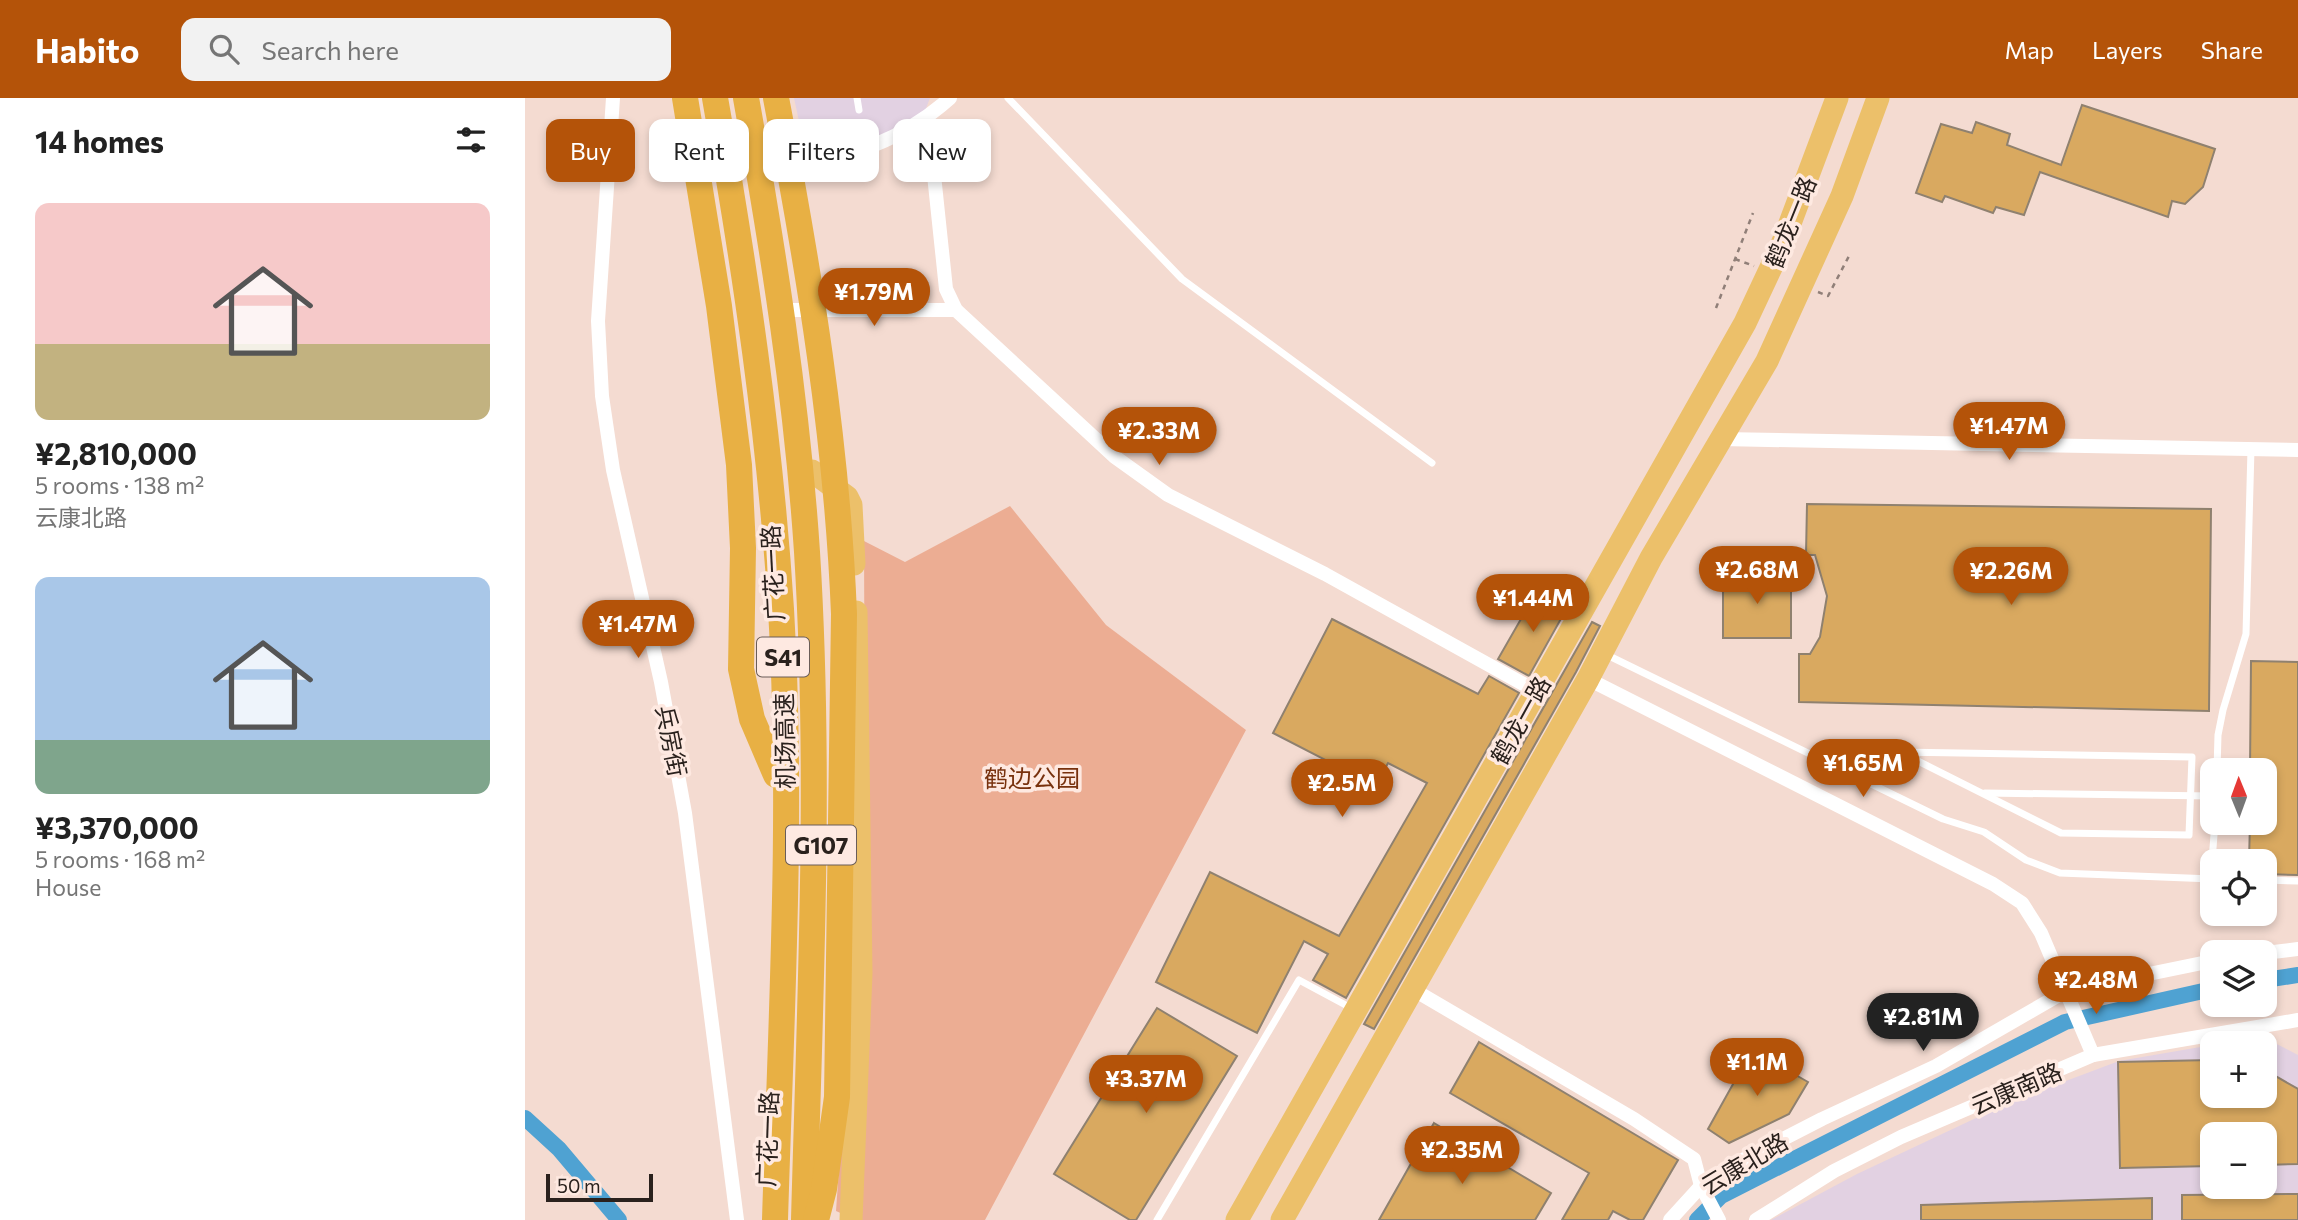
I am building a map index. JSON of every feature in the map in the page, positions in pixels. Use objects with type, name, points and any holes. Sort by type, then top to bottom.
[{"type":"highway","points":[[685,98],[719,306],[739,465],[743,548],[741,669],[752,719],[776,775]]},
{"type":"highway","name":"广花一路","points":[[706,98],[745,308],[764,459],[774,604],[776,775],[764,1220]]},
{"type":"highway","name":"机场高速","points":[[715,98],[761,379],[781,609],[785,851],[775,1220]]},
{"type":"highway","name":"机场高速","points":[[746,98],[787,349],[809,582],[815,828],[804,1220]]},
{"type":"highway","name":"广花一路","points":[[756,98],[763,136]]},
{"type":"highway","points":[[776,98],[817,331],[830,427],[841,554],[843,614],[838,1061],[824,1189],[816,1220]]},
{"type":"highway","name":"鹤龙一路","points":[[1237,1220],[1756,301],[1787,230],[1837,98]]},
{"type":"highway","name":"鹤龙一路","points":[[1282,1220],[1588,680],[1651,558],[1767,361],[1842,196],[1878,98]]},
{"type":"highway","name":"广花一路","points":[[771,182],[792,310],[812,471],[821,594],[824,723],[809,1220]]},
{"type":"highway","points":[[812,471],[847,498],[851,505],[859,692],[860,973],[851,1220]]},
{"type":"highway","points":[[824,1189],[839,1220]]},
{"type":"street","name":"兵房街","points":[[613,98],[598,321],[602,396],[613,470],[661,682],[685,813],[737,1220]]},
{"type":"street","points":[[879,144],[902,135],[928,118],[950,98]]},
{"type":"street","points":[[928,118],[946,289],[956,310],[1115,457],[1168,495],[1325,574],[1536,691]]},
{"type":"street","points":[[792,310],[956,310]]},
{"type":"street","points":[[1721,439],[2298,450]]},
{"type":"street","points":[[1588,680],[1993,884],[2022,903],[2041,933],[2093,1055]]},
{"type":"street","points":[[2277,952],[2298,949]]},
{"type":"street","name":"云康北路","points":[[1670,1220],[1701,1186],[1729,1167],[1822,1119],[1936,1066],[2066,990],[2200,963]]},
{"type":"street","points":[[1414,990],[1634,1119],[1694,1158],[1701,1186],[1719,1220]]},
{"type":"street","name":"云康南路","points":[[1756,1220],[1834,1171],[1901,1137],[2093,1055],[2298,1020]]},
{"type":"lane","points":[[857,98],[859,110]]},
{"type":"lane","points":[[1008,98],[1182,279],[1432,463]]},
{"type":"lane","points":[[2217,758],[2223,710],[2246,634],[2251,448]]},
{"type":"lane","points":[[1602,653],[1943,819],[1984,832],[2026,860],[2060,873],[2200,879]]},
{"type":"lane","points":[[1872,783],[1888,757],[1900,752],[2192,757],[2189,835],[2060,833],[1900,752]]},
{"type":"lane","points":[[1981,793],[2200,796]]},
{"type":"lane","points":[[2277,880],[2298,881]]},
{"type":"lane","points":[[1157,1220],[1299,981],[1356,1011]]},
{"type":"path","points":[[1716,308],[1753,213]]},
{"type":"path","points":[[1828,296],[1849,256]]},
{"type":"shaded area","points":[[794,98],[930,98],[925,111],[916,119],[893,119],[893,130],[879,136],[879,119],[799,119]]},
{"type":"shaded area","points":[[2277,1044],[2298,1055],[2298,1220],[1771,1220],[1857,1174],[2010,1102],[2119,1061],[2200,1047],[2200,1108],[2277,1108]]},
{"type":"green space","name":"鹤边公园","points":[[1010,506],[1106,625],[1246,730],[985,1220],[856,1220],[836,1211],[865,797],[864,541],[905,562]]},
{"type":"building","points":[[2082,105],[2215,149],[2203,187],[2185,204],[2172,201],[2168,217],[2040,172],[2024,215],[1996,207],[1993,213],[1945,196],[1942,202],[1916,193],[1941,124],[1972,133],[1976,122],[2010,134],[2007,145],[2061,165]]},
{"type":"building","points":[[1807,504],[2211,509],[2209,711],[1799,702],[1799,654],[1810,654],[1820,637],[1827,596],[1815,555],[1806,555]]},
{"type":"building","points":[[1723,574],[1791,575],[1791,638],[1723,638]]},
{"type":"building","points":[[1537,591],[1567,608],[1529,676],[1498,659]]},
{"type":"building","points":[[1332,619],[1478,694],[1489,676],[1519,693],[1346,998],[1313,980],[1328,954],[1304,941],[1257,1033],[1156,982],[1210,872],[1339,936],[1427,783],[1388,763],[1376,786],[1273,733]]},
{"type":"building","points":[[1592,622],[1600,626],[1576,672],[1374,1029],[1364,1024]]},
{"type":"building","points":[[2251,661],[2298,662],[2298,875],[2277,874],[2277,849],[2249,849],[2250,835],[2277,835],[2277,758],[2250,758]]},
{"type":"building","points":[[1157,1008],[1237,1056],[1136,1220],[1130,1220],[1054,1174]]},
{"type":"building","points":[[1479,1042],[1678,1160],[1643,1220],[1630,1220],[1613,1211],[1608,1220],[1562,1220],[1589,1173],[1450,1093]]},
{"type":"building","points":[[1752,1050],[1808,1082],[1789,1114],[1729,1143],[1708,1129]]},
{"type":"building","points":[[2200,1060],[2200,1108],[2277,1108],[2277,1077],[2298,1089],[2298,1164],[2277,1165],[2277,1122],[2200,1122],[2200,1166],[2120,1168],[2118,1062]]},
{"type":"building","points":[[1434,1123],[1551,1193],[1535,1220],[1379,1220]]},
{"type":"building","points":[[2277,1194],[2298,1194],[2298,1220],[2182,1220],[2182,1195],[2200,1195],[2200,1199],[2277,1199]]},
{"type":"building","points":[[2152,1198],[2152,1220],[1921,1220],[1921,1205]]},
{"type":"waterway","points":[[2277,978],[2298,975]]},
{"type":"waterway","points":[[1697,1220],[1721,1196],[2065,1022],[2200,992]]},
{"type":"waterway","points":[[525,1118],[559,1149],[619,1220]]}]
